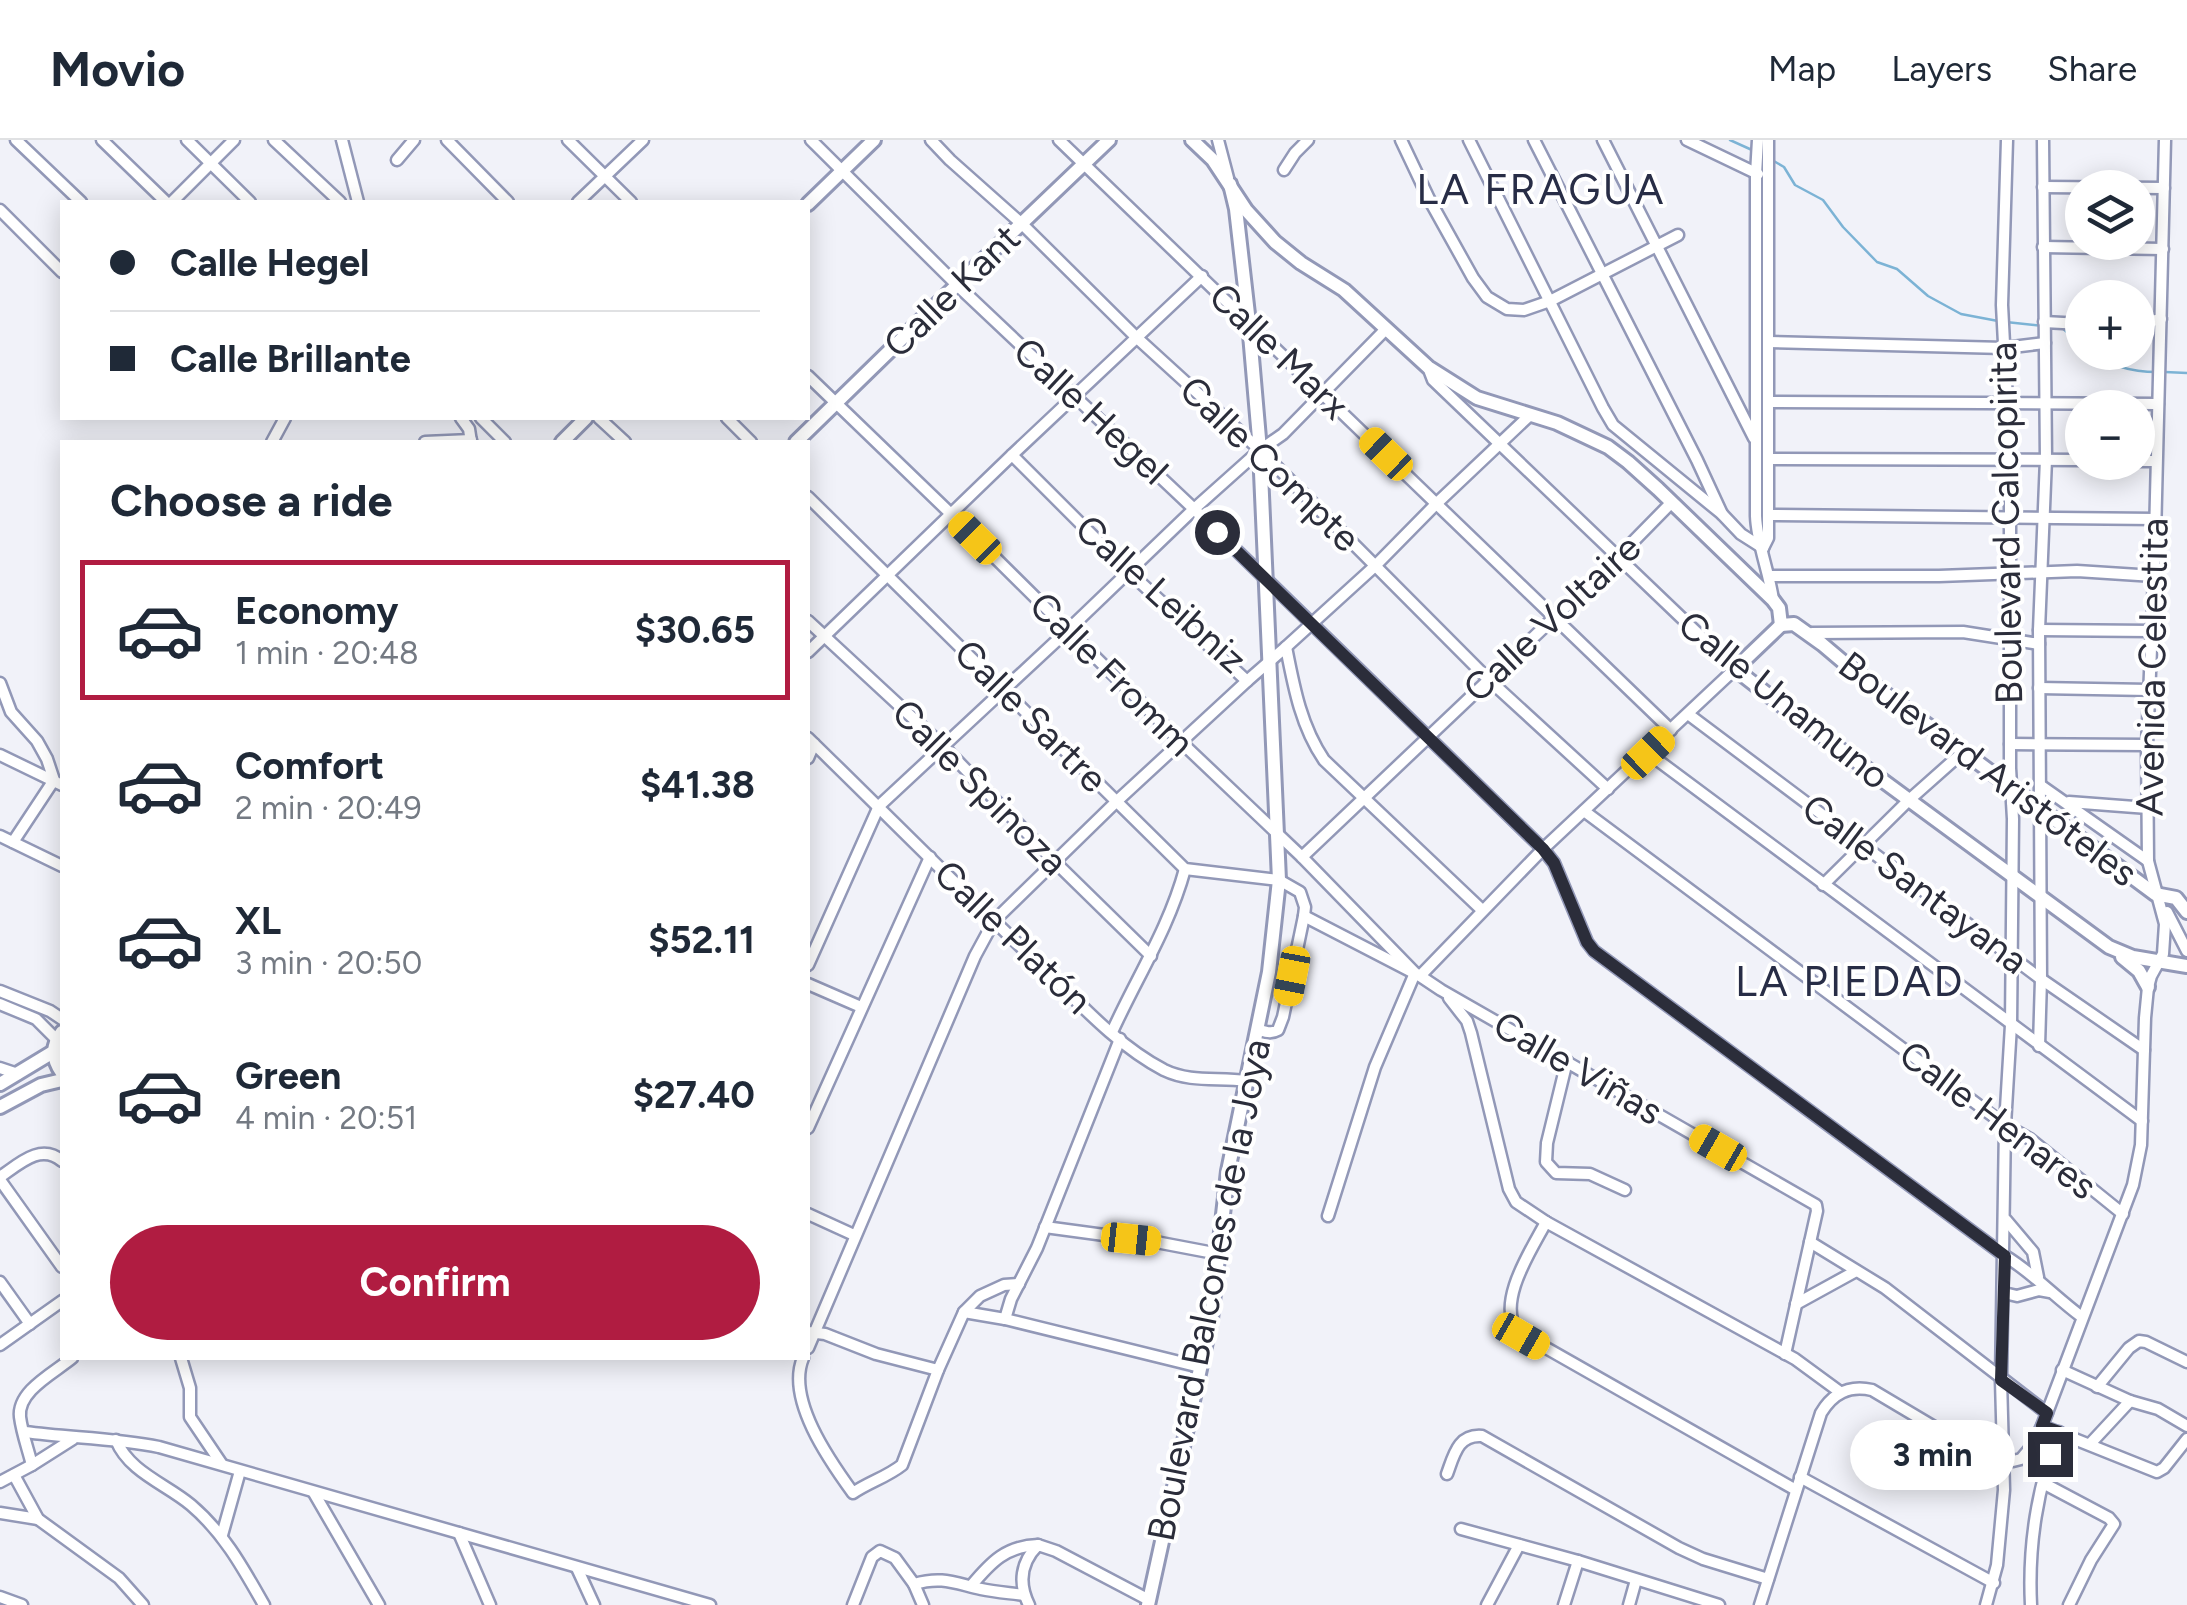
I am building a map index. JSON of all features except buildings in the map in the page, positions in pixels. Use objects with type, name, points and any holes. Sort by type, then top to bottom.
[{"type":"street","points":[[16,140],[79,200]]},
{"type":"street","points":[[102,140],[167,200]]},
{"type":"street","points":[[187,140],[248,200]]},
{"type":"street","points":[[171,200],[234,140]]},
{"type":"street","points":[[274,140],[338,200]]},
{"type":"street","points":[[342,140],[357,200]]},
{"type":"street","points":[[397,160],[414,140]]},
{"type":"street","points":[[447,140],[506,200]]},
{"type":"street","points":[[568,140],[629,200]]},
{"type":"street","points":[[580,200],[644,140]]},
{"type":"street","name":"Calle Hegel","points":[[811,140],[1543,849],[1554,863],[1587,942],[1601,958],[2038,1278]]},
{"type":"street","points":[[810,202],[874,140]]},
{"type":"street","name":"Calle Compte","points":[[931,140],[1260,450],[1488,679],[1608,789]]},
{"type":"street","name":"Calle Marx","points":[[1059,140],[1671,730]]},
{"type":"street","name":"Calle Kant","points":[[798,440],[1109,140]]},
{"type":"street","name":"Boulevard Aristóteles","points":[[1192,140],[1275,242],[1344,290],[1428,367],[1476,398],[1557,423],[1608,447],[1817,638],[2010,788],[2156,894],[2176,898],[2187,912]]},
{"type":"street","name":"Boulevard Balcones de la Joya","points":[[1149,1602],[1211,1319],[1228,1171],[1269,972],[1279,880],[1260,450],[1236,208],[1218,140]]},
{"type":"street","points":[[1284,170],[1308,140]]},
{"type":"street","points":[[1401,140],[1473,278],[1486,297],[1506,310],[1524,310],[1550,301],[1678,236]]},
{"type":"street","points":[[1468,140],[1613,424],[1741,534],[1763,548]]},
{"type":"street","points":[[1534,140],[1722,514]]},
{"type":"street","points":[[1603,140],[1756,443]]},
{"type":"street","points":[[1687,140],[1769,178]]},
{"type":"street","name":"Boulevard Calcopirita","points":[[1986,1605],[1994,1582],[2003,1519],[2005,1125],[2012,1026],[2010,459],[2002,305],[2006,140]]},
{"type":"street","name":"Boulevard Calcopirita","points":[[2039,1046],[2038,688],[2046,459],[2042,140]]},
{"type":"street","name":"Avenida Celestita","points":[[2156,894],[2148,861],[2148,745],[2165,140]]},
{"type":"street","points":[[1762,147],[1756,174],[1757,534],[1770,576],[1772,600]]},
{"type":"street","points":[[1762,147],[1769,163],[1768,538],[1763,548]]},
{"type":"street","points":[[2043,187],[2164,188]]},
{"type":"street","points":[[0,210],[60,270]]},
{"type":"street","points":[[2043,247],[2163,249]]},
{"type":"street","points":[[810,650],[1202,276]]},
{"type":"street","points":[[2155,321],[2162,320]]},
{"type":"street","points":[[1768,342],[2004,348],[2065,327]]},
{"type":"street","points":[[810,960],[878,806],[1194,509],[1260,450],[1284,434],[1385,330]]},
{"type":"street","name":"Calle Unamuno","points":[[1428,367],[1434,380],[1499,444],[1735,669],[2117,952],[2187,966]]},
{"type":"street","name":"Calle Fromm","points":[[810,378],[1417,974]]},
{"type":"street","points":[[1768,402],[2158,404]]},
{"type":"street","points":[[1286,648],[1530,415]]},
{"type":"street","points":[[483,420],[502,440]]},
{"type":"street","points":[[564,440],[584,420]]},
{"type":"street","points":[[601,420],[622,440]]},
{"type":"street","points":[[728,420],[750,440]]},
{"type":"street","name":"Calle Leibniz","points":[[1012,455],[1128,571],[1247,681],[1286,648]]},
{"type":"street","points":[[1768,459],[2065,460]]},
{"type":"street","name":"Calle Sartre","points":[[810,499],[1185,869]]},
{"type":"street","name":"Calle Voltaire","points":[[1302,857],[1618,558],[1672,502]]},
{"type":"street","points":[[1768,515],[2156,519]]},
{"type":"street","points":[[1770,576],[2043,572],[2154,576]]},
{"type":"street","name":"Boulevard Aristóteles","points":[[1772,600],[1779,608],[1781,624],[1794,624],[1817,638]]},
{"type":"street","name":"Calle Spinoza","points":[[810,623],[944,746],[1151,956]]},
{"type":"street","points":[[1328,1216],[1375,1067],[1417,974],[1781,624]]},
{"type":"street","points":[[2039,630],[2152,631]]},
{"type":"street","points":[[1817,638],[1934,631],[2039,644]]},
{"type":"street","name":"Calle Leibniz","points":[[1286,648],[1301,715],[1310,740],[1324,760],[1482,910]]},
{"type":"street","points":[[938,1370],[811,1332],[974,956],[994,921],[1247,681]]},
{"type":"street","points":[[0,682],[11,712],[37,741],[58,782]]},
{"type":"street","points":[[2038,688],[2149,690]]},
{"type":"street","name":"Calle Santayana","points":[[1688,714],[2041,979],[2144,1050]]},
{"type":"street","name":"Calle Platón","points":[[811,741],[1116,1036],[1164,1070],[1184,1078],[1246,1080]]},
{"type":"street","points":[[2010,744],[2148,745]]},
{"type":"street","points":[[1823,885],[1963,752]]},
{"type":"street","points":[[1648,753],[2142,1122]]},
{"type":"street","points":[[0,754],[58,782]]},
{"type":"street","points":[[12,842],[58,782]]},
{"type":"street","points":[[2040,785],[2148,861]]},
{"type":"street","points":[[2066,802],[2148,808]]},
{"type":"street","name":"Calle Henares","points":[[1584,811],[2005,1125],[2030,1139],[2123,1214]]},
{"type":"street","points":[[0,836],[60,865]]},
{"type":"street","points":[[812,1105],[930,856]]},
{"type":"street","points":[[1005,1319],[1031,1262],[1116,1036],[1178,896],[1185,869],[1279,880],[1300,892],[1304,916],[1281,1024],[1275,1032],[1258,1030]]},
{"type":"street","points":[[1760,1605],[1821,1413],[1840,1392],[1856,1387],[1872,1390],[1983,1456],[2002,1460],[2013,1461],[2026,1454],[2042,1426],[2123,1214],[2138,1164],[2148,987],[2163,954],[2165,924],[2156,894]]},
{"type":"street","name":"Boulevard Aristóteles","points":[[2156,894],[2187,951]]},
{"type":"street","name":"Calle Viñas","points":[[1304,916],[1417,974],[1814,1204],[1818,1211],[1785,1354]]},
{"type":"street","points":[[2117,952],[2139,971],[2148,987]]},
{"type":"street","points":[[810,985],[861,1007]]},
{"type":"street","points":[[1441,990],[1467,1021],[1511,1196],[1516,1202],[1785,1354],[1840,1392]]},
{"type":"street","points":[[0,992],[60,1018]]},
{"type":"street","points":[[0,1004],[36,1019],[57,1041],[55,1064],[60,1073]]},
{"type":"street","points":[[0,1084],[57,1041]]},
{"type":"street","points":[[1567,1061],[1546,1162],[1558,1174],[1590,1174],[1625,1190]]},
{"type":"street","points":[[0,1068],[18,1074]]},
{"type":"street","points":[[0,1107],[60,1078]]},
{"type":"street","points":[[60,1159],[47,1152],[37,1155],[0,1178],[60,1265]]},
{"type":"street","points":[[810,1215],[854,1235]]},
{"type":"street","points":[[2005,1219],[2033,1252],[2038,1278],[2050,1293],[2082,1316]]},
{"type":"street","points":[[1546,1222],[1513,1292],[1512,1322],[1518,1332],[1796,1490]]},
{"type":"street","points":[[1044,1226],[1219,1254]]},
{"type":"street","points":[[1810,1242],[1907,1305],[2047,1413]]},
{"type":"street","points":[[1796,1304],[1856,1271]]},
{"type":"street","points":[[0,1282],[30,1324]]},
{"type":"street","points":[[801,1363],[798,1384],[805,1410],[830,1460],[853,1493],[902,1465],[964,1312],[980,1296],[1019,1284]]},
{"type":"street","points":[[2004,1292],[2017,1296],[2040,1290],[2050,1293]]},
{"type":"street","points":[[0,1345],[60,1302]]},
{"type":"street","points":[[964,1312],[1200,1367]]},
{"type":"street","points":[[2097,1387],[2139,1341],[2187,1362]]},
{"type":"street","points":[[32,1465],[20,1411],[22,1401],[70,1360]]},
{"type":"street","points":[[182,1360],[190,1388],[190,1417],[222,1464]]},
{"type":"street","points":[[2062,1370],[2170,1414],[2187,1426]]},
{"type":"street","points":[[2090,1444],[2130,1400]]},
{"type":"street","points":[[2042,1426],[2152,1470],[2162,1470],[2187,1439]]},
{"type":"street","points":[[25,1432],[160,1447],[708,1605]]},
{"type":"street","points":[[2031,1605],[2035,1520],[2059,1432]]},
{"type":"street","points":[[1447,1474],[1462,1441],[1476,1434],[1679,1548],[1768,1579]]},
{"type":"street","points":[[0,1482],[74,1438]]},
{"type":"street","points":[[116,1440],[128,1460],[190,1504],[222,1535],[264,1605]]},
{"type":"street","points":[[222,1535],[240,1471]]},
{"type":"street","points":[[14,1474],[38,1519],[119,1578],[143,1605]]},
{"type":"street","points":[[1800,1477],[1994,1582]]},
{"type":"street","points":[[2043,1483],[2114,1522],[2069,1605]]},
{"type":"street","points":[[313,1492],[379,1605]]},
{"type":"street","points":[[0,1513],[38,1519]]},
{"type":"street","points":[[1461,1529],[1578,1561],[1691,1601],[1719,1605]]},
{"type":"street","points":[[459,1533],[490,1605]]},
{"type":"street","points":[[971,1586],[1012,1549],[1038,1545],[1149,1602]]},
{"type":"street","points":[[914,1584],[942,1579],[1026,1600],[1023,1568],[1038,1545]]},
{"type":"street","points":[[1487,1605],[1519,1545]]},
{"type":"street","points":[[853,1605],[872,1558],[880,1551],[894,1558],[914,1584],[923,1605]]},
{"type":"street","points":[[1564,1605],[1578,1561]]},
{"type":"street","points":[[577,1568],[594,1605]]},
{"type":"street","points":[[1629,1605],[1636,1580]]},
{"type":"street","points":[[0,1597],[22,1605]]},
{"type":"waterway","points":[[1730,140],[1752,150]]},
{"type":"waterway","points":[[1772,160],[1784,167],[1795,185],[1823,200],[1877,262],[1897,269],[1928,296],[1961,314],[1998,321]]},
{"type":"waterway","points":[[2006,322],[2043,326]]},
{"type":"waterway","points":[[2061,327],[2065,330]]},
{"type":"waterway","points":[[2134,370],[2157,372]]},
{"type":"waterway","points":[[2165,372],[2187,373]]},
{"type":"district","name":"LA FRAGUA","points":[[1541,189]]},
{"type":"district","name":"LA PIEDAD","points":[[1850,981]]},
{"type":"route","points":[[1217,532],[1543,849],[1554,863],[1587,942],[1601,958],[2005,1256],[2001,1380],[2047,1413],[2042,1426],[2059,1432],[2050,1454]]}]
